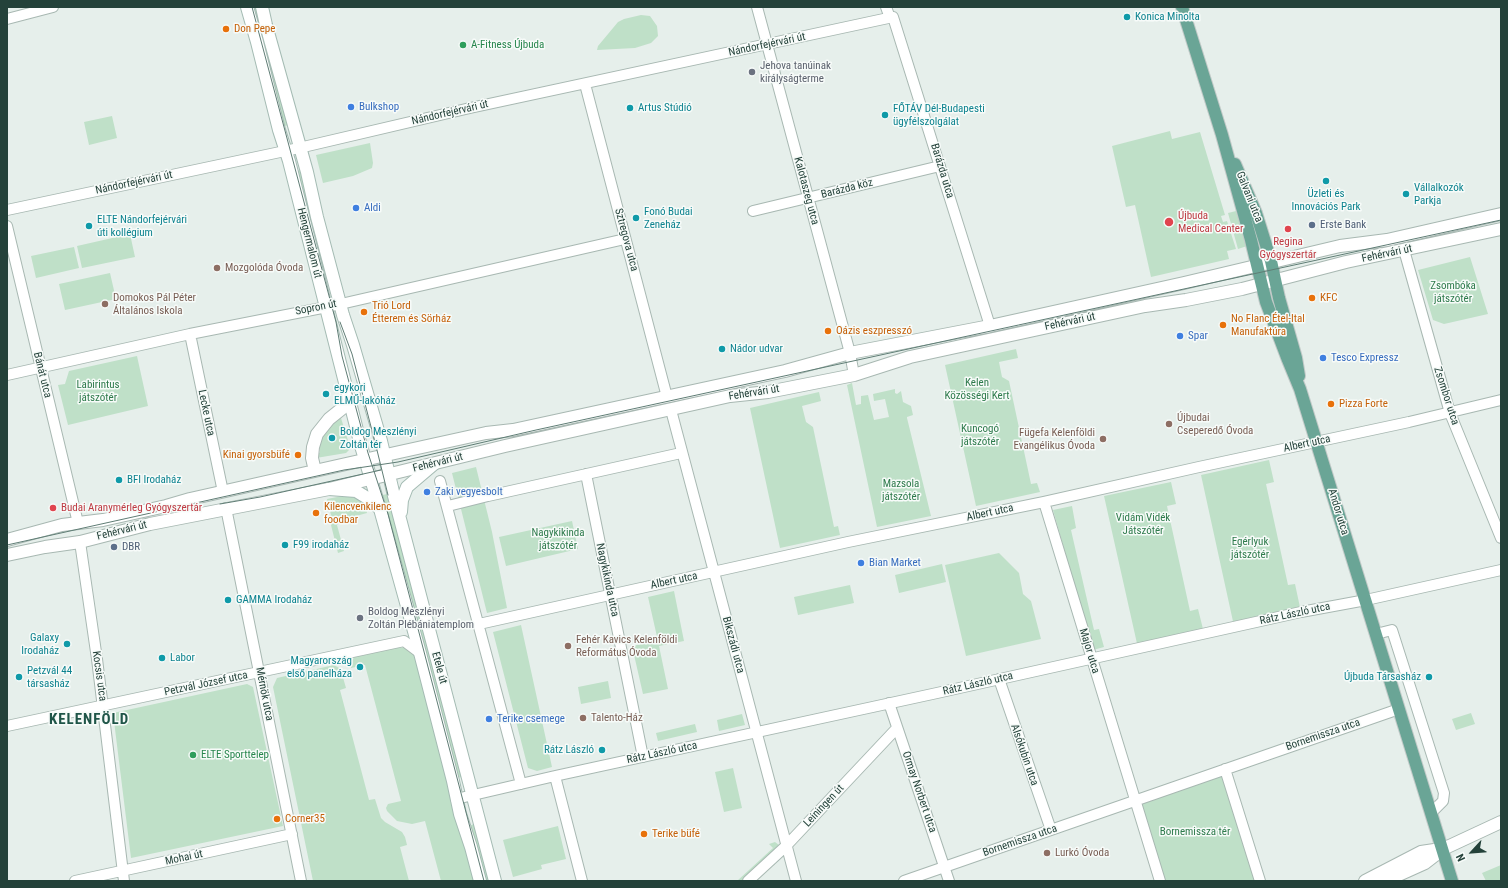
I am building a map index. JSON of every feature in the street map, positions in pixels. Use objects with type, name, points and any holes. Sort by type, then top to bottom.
[{"type":"main road","name":"Galvani utca","points":[[1182,7],[1222,134],[1257,265]]},
{"type":"main road","name":"Galvani utca","points":[[1222,134],[1256,213],[1271,262]]},
{"type":"main road","name":"Andor utca","points":[[1271,262],[1296,358],[1300,389]]},
{"type":"main road","name":"Andor utca","points":[[1257,265],[1268,307],[1300,389],[1317,442],[1452,881]]},
{"type":"street","points":[[7,19],[53,7]]},
{"type":"street","name":"Hengermalom út","points":[[246,7],[286,151],[349,403],[370,480]]},
{"type":"street","name":"Hengermalom út","points":[[262,7],[299,148],[307,172],[317,217],[340,304],[370,402],[384,456]]},
{"type":"street","name":"Kalotaszeg utca","points":[[758,7],[850,353],[854,375]]},
{"type":"street","name":"Barázda utca","points":[[886,7],[891,17],[940,166],[990,326]]},
{"type":"street","name":"Nándorfejérvári út","points":[[7,210],[286,151],[463,110],[891,17]]},
{"type":"street","name":"Sztregova utca","points":[[585,84],[667,397]]},
{"type":"street","name":"Barázda köz","points":[[753,211],[940,166]]},
{"type":"street","name":"Fehérvári út","points":[[7,540],[62,525],[110,519],[314,471],[486,433],[513,430],[667,397],[785,371],[850,353],[990,326],[1184,283],[1340,246],[1387,240],[1501,214]]},
{"type":"street","name":"Bánát utca","points":[[7,226],[78,523]]},
{"type":"street","name":"Fehérvári út","points":[[7,555],[45,547],[80,542],[150,524],[226,508],[259,504],[370,480],[505,446],[730,396],[768,392],[854,375],[910,357],[1145,306],[1186,300],[1262,284],[1346,262],[1501,229]]},
{"type":"street","name":"Sopron út","points":[[7,374],[190,334],[340,304],[625,239]]},
{"type":"street","name":"Zsombor utca","points":[[1404,250],[1450,413],[1501,538]]},
{"type":"street","name":"Lecke utca","points":[[190,334],[223,492]]},
{"type":"street","name":"Albert utca","points":[[479,624],[876,536],[1044,502],[1450,413],[1501,400]]},
{"type":"street","points":[[314,471],[312,452],[317,434],[329,419],[349,403]]},
{"type":"street","name":"Bikszádi utca","points":[[671,410],[796,881]]},
{"type":"street","points":[[448,506],[681,452]]},
{"type":"street","name":"Etele út","points":[[384,456],[495,881]]},
{"type":"street","points":[[401,523],[402,500],[407,487],[434,464]]},
{"type":"street","name":"Nagykikinda utca","points":[[586,474],[643,757]]},
{"type":"street","name":"Etele út","points":[[370,480],[380,509],[420,654],[453,781],[456,799],[480,881]]},
{"type":"street","points":[[440,481],[448,506],[521,784]]},
{"type":"street","points":[[329,489],[356,491],[369,499],[380,509]]},
{"type":"street","points":[[223,492],[226,508]]},
{"type":"street","name":"Major utca","points":[[1044,502],[1135,800]]},
{"type":"street","name":"Mérnök utca","points":[[226,508],[301,881]]},
{"type":"street","name":"Kocsis utca","points":[[80,542],[103,706],[124,876]]},
{"type":"street","name":"Rátz László utca","points":[[456,799],[554,776],[1091,658],[1501,570]]},
{"type":"street","points":[[410,619],[408,634],[405,641],[420,654]]},
{"type":"street","points":[[1376,634],[1392,630],[1444,793],[1443,801],[1431,812]]},
{"type":"street","name":"Petzvál József utca","points":[[7,726],[405,641]]},
{"type":"street","name":"Alsókubin utca","points":[[999,679],[1051,830]]},
{"type":"street","name":"Ormay Norbert utca","points":[[889,703],[949,881]]},
{"type":"street","name":"Bornemissza utca","points":[[1225,769],[1399,709]]},
{"type":"street","name":"Leiningen út","points":[[748,881],[786,846],[898,728]]},
{"type":"street","points":[[1160,881],[1135,800],[1225,769],[1260,881]]},
{"type":"street","points":[[554,776],[582,881]]},
{"type":"street","name":"Bornemissza utca","points":[[904,881],[1135,800]]},
{"type":"street","points":[[1386,881],[1425,863],[1442,849],[1501,822]]},
{"type":"street","name":"Mohai út","points":[[75,881],[124,876],[292,834]]},
{"type":"street","points":[[1365,881],[1421,852],[1442,849]]},
{"type":"green space","points":[[251,7],[258,7],[288,125],[282,127]]},
{"type":"green space","points":[[641,15],[650,16],[657,26],[658,36],[651,43],[635,48],[597,50],[598,46],[618,22]]},
{"type":"green space","points":[[112,116],[117,138],[89,145],[84,122]]},
{"type":"green space","points":[[1170,131],[1172,139],[1200,132],[1225,215],[1221,216],[1223,222],[1227,221],[1236,249],[1227,251],[1229,259],[1151,277],[1135,205],[1126,207],[1112,146]]},
{"type":"green space","points":[[370,143],[373,163],[372,168],[353,176],[323,183],[316,155]]},
{"type":"green space","points":[[301,170],[328,268],[321,270],[295,171]]},
{"type":"green space","points":[[1236,211],[1247,246],[1238,249],[1228,213]]},
{"type":"green space","points":[[130,234],[135,257],[82,268],[77,246]]},
{"type":"green space","points":[[74,247],[79,268],[36,278],[31,256]]},
{"type":"green space","name":"Zsombóka játszótér","points":[[1470,257],[1488,314],[1444,324],[1433,320],[1418,270]]},
{"type":"green space","points":[[110,273],[116,299],[65,310],[59,284]]},
{"type":"green space","points":[[1016,349],[1018,358],[999,362],[1002,377],[1009,381],[1031,484],[1037,483],[1040,492],[976,506],[945,365]]},
{"type":"green space","name":"Labirintus játszótér","points":[[137,356],[148,406],[68,425],[58,385],[65,384],[69,371]]},
{"type":"green space","name":"Mazsola játszótér","points":[[852,383],[856,405],[861,404],[861,396],[868,395],[874,420],[889,417],[885,399],[874,401],[873,394],[895,389],[895,393],[897,394],[901,391],[903,402],[911,406],[913,415],[907,418],[931,516],[877,527],[847,385]]},
{"type":"green space","points":[[819,392],[821,401],[802,406],[806,422],[813,427],[834,527],[838,526],[840,535],[780,548],[750,408]]},
{"type":"green space","name":"Boldog Meszlényi Zoltán tér","points":[[341,418],[350,447],[349,450],[346,453],[316,458],[316,451],[320,453],[318,446],[320,439],[336,420]]},
{"type":"green space","name":"Egérlyuk játszótér","points":[[1269,460],[1274,482],[1266,484],[1288,585],[1295,584],[1301,612],[1234,626],[1201,475]]},
{"type":"green space","points":[[476,467],[492,532],[507,608],[487,613],[452,473]]},
{"type":"green space","name":"Vidám Vidék Játszótér","points":[[1171,482],[1176,504],[1167,506],[1190,611],[1198,609],[1204,633],[1138,648],[1104,496]]},
{"type":"green space","points":[[388,494],[462,777],[457,778],[382,495]]},
{"type":"green space","points":[[342,496],[352,497],[362,501],[365,504],[367,513],[341,520],[337,525],[344,551],[338,553],[329,517],[331,515],[327,499]]},
{"type":"green space","points":[[1072,506],[1076,528],[1071,530],[1094,630],[1099,629],[1104,647],[1093,650],[1053,510]]},
{"type":"green space","name":"Nagykikinda játszótér","points":[[572,521],[578,549],[506,566],[499,537]]},
{"type":"green space","points":[[999,553],[1019,573],[1023,594],[1031,601],[1041,639],[966,656],[945,565]]},
{"type":"green space","points":[[942,564],[946,582],[899,593],[895,575]]},
{"type":"green space","points":[[850,585],[854,603],[798,615],[794,597]]},
{"type":"green space","points":[[674,591],[684,641],[659,646],[668,689],[643,694],[632,646],[658,641],[648,597]]},
{"type":"green space","points":[[521,625],[552,767],[537,771],[528,768],[493,632]]},
{"type":"green space","points":[[396,647],[406,648],[415,655],[477,881],[441,881],[425,821],[412,824],[397,821],[387,811],[386,808],[388,804],[401,801],[365,665],[351,668],[351,662],[355,656]]},
{"type":"green space","points":[[334,665],[339,668],[346,688],[340,690],[369,800],[375,799],[381,818],[402,832],[405,837],[407,845],[400,847],[409,881],[313,881],[273,687],[277,678]]},
{"type":"green space","points":[[608,681],[611,698],[581,704],[578,687]]},
{"type":"green space","name":"ELTE Sporttelep","points":[[247,684],[253,687],[283,826],[131,858],[113,713]]},
{"type":"green space","points":[[1471,713],[1475,724],[1456,730],[1452,719]]},
{"type":"green space","points":[[742,714],[745,725],[719,731],[717,720]]},
{"type":"green space","points":[[695,724],[697,732],[658,741],[656,733]]},
{"type":"green space","points":[[733,768],[742,808],[724,812],[715,772]]},
{"type":"green space","name":"Bornemissza tér","points":[[1225,769],[1260,881],[1160,881],[1135,800]]},
{"type":"green space","points":[[474,824],[489,881],[484,881],[469,826]]},
{"type":"green space","points":[[558,826],[566,859],[541,865],[542,869],[513,877],[503,840]]},
{"type":"green space","points":[[775,842],[779,845],[779,848],[743,881],[737,881],[773,848],[769,844]]},
{"type":"green space","points":[[1501,865],[1501,881],[1486,881],[1482,873]]},
{"type":"tram line","points":[[252,7],[336,322],[342,356],[368,453],[388,514],[484,881]]},
{"type":"tram line","points":[[7,545],[344,470],[398,462],[536,430],[1501,220]]},
{"type":"tram line","points":[[340,322],[352,354],[388,495]]},
{"type":"tram line","points":[[220,504],[260,497],[381,470]]},
{"type":"place","name":"Konica Minolta","points":[[1127,17]]},
{"type":"place","name":"Don Pepe","points":[[226,29]]},
{"type":"place","name":"A-Fitness Újbuda","points":[[463,45]]},
{"type":"place","name":"Jehova tanúinak királyságterme","points":[[752,72]]},
{"type":"place","name":"Bulkshop","points":[[351,107]]},
{"type":"place","name":"Artus Stúdió","points":[[630,108]]},
{"type":"place","name":"FŐTÁV Dél-Budapesti ügyfélszolgálat","points":[[885,115]]},
{"type":"place","name":"Üzleti és Innovációs Park","points":[[1326,181]]},
{"type":"place","name":"Vállalkozók Parkja","points":[[1406,194]]},
{"type":"place","name":"Aldi","points":[[356,208]]},
{"type":"place","name":"Fonó Budai Zeneház","points":[[636,218]]},
{"type":"place","name":"Újbuda Medical Center","points":[[1169,222]]},
{"type":"place","name":"Erste Bank","points":[[1312,225]]},
{"type":"place","name":"ELTE Nándorfejérvári úti kollégium","points":[[89,226]]},
{"type":"place","name":"Regina Gyógyszertár","points":[[1288,229]]},
{"type":"place","name":"Mozgolóda Óvoda","points":[[217,268]]},
{"type":"place","name":"KFC","points":[[1312,298]]},
{"type":"place","name":"Domokos Pál Péter Általános Iskola","points":[[105,304]]},
{"type":"place","name":"Trió Lord Étterem és Sörház","points":[[364,312]]},
{"type":"place","name":"No Flanc Étel-Ital Manufaktúra","points":[[1223,325]]},
{"type":"place","name":"Oázis eszpresszó","points":[[828,331]]},
{"type":"place","name":"Spar","points":[[1180,336]]},
{"type":"place","name":"Nádor udvar","points":[[722,349]]},
{"type":"place","name":"Tesco Expressz","points":[[1323,358]]},
{"type":"place","name":"egykori ELMŰ-lakóház","points":[[326,394]]},
{"type":"place","name":"Pizza Forte","points":[[1331,404]]},
{"type":"place","name":"Újbudai Cseperedő Óvoda","points":[[1169,424]]},
{"type":"place","name":"Boldog Meszlényi Zoltán tér","points":[[332,438]]},
{"type":"place","name":"Fügefa Kelenföldi Evangélikus Óvoda","points":[[1103,439]]},
{"type":"place","name":"Kinai gyorsbüfé","points":[[298,455]]},
{"type":"place","name":"BFI Irodaház","points":[[119,480]]},
{"type":"place","name":"Zaki vegyesbolt","points":[[427,492]]},
{"type":"place","name":"Budai Aranymérleg Gyógyszertár","points":[[53,508]]},
{"type":"place","name":"Kilencvenkilenc foodbar","points":[[316,513]]},
{"type":"place","name":"F99 irodaház","points":[[285,545]]},
{"type":"place","name":"DBR","points":[[114,547]]},
{"type":"place","name":"Bian Market","points":[[861,563]]},
{"type":"place","name":"GAMMA Irodaház","points":[[228,600]]},
{"type":"place","name":"Boldog Meszlényi Zoltán Plébániatemplom","points":[[360,618]]},
{"type":"place","name":"Galaxy Irodaház","points":[[67,644]]},
{"type":"place","name":"Fehér Kavics Kelenföldi Református Óvoda","points":[[568,646]]},
{"type":"place","name":"Labor","points":[[162,658]]},
{"type":"place","name":"Magyarország első panelháza","points":[[360,667]]},
{"type":"place","name":"Petzvál 44 társasház","points":[[19,677]]},
{"type":"place","name":"Újbuda Társasház","points":[[1429,677]]},
{"type":"place","name":"Talento-Ház","points":[[583,718]]},
{"type":"place","name":"Terike csemege","points":[[489,719]]},
{"type":"place","name":"Rátz László","points":[[602,750]]},
{"type":"place","name":"ELTE Sporttelep","points":[[193,755]]},
{"type":"place","name":"Corner35","points":[[277,819]]},
{"type":"place","name":"Terike büfé","points":[[644,834]]},
{"type":"place","name":"Lurkó Óvoda","points":[[1047,853]]},
{"type":"district","name":"KELENFÖLD","points":[[89,720]]},
{"type":"park label","name":"Kelen Közösségi Kert","points":[[977,389]]},
{"type":"park label","name":"Kuncogó játszótér","points":[[980,435]]}]
